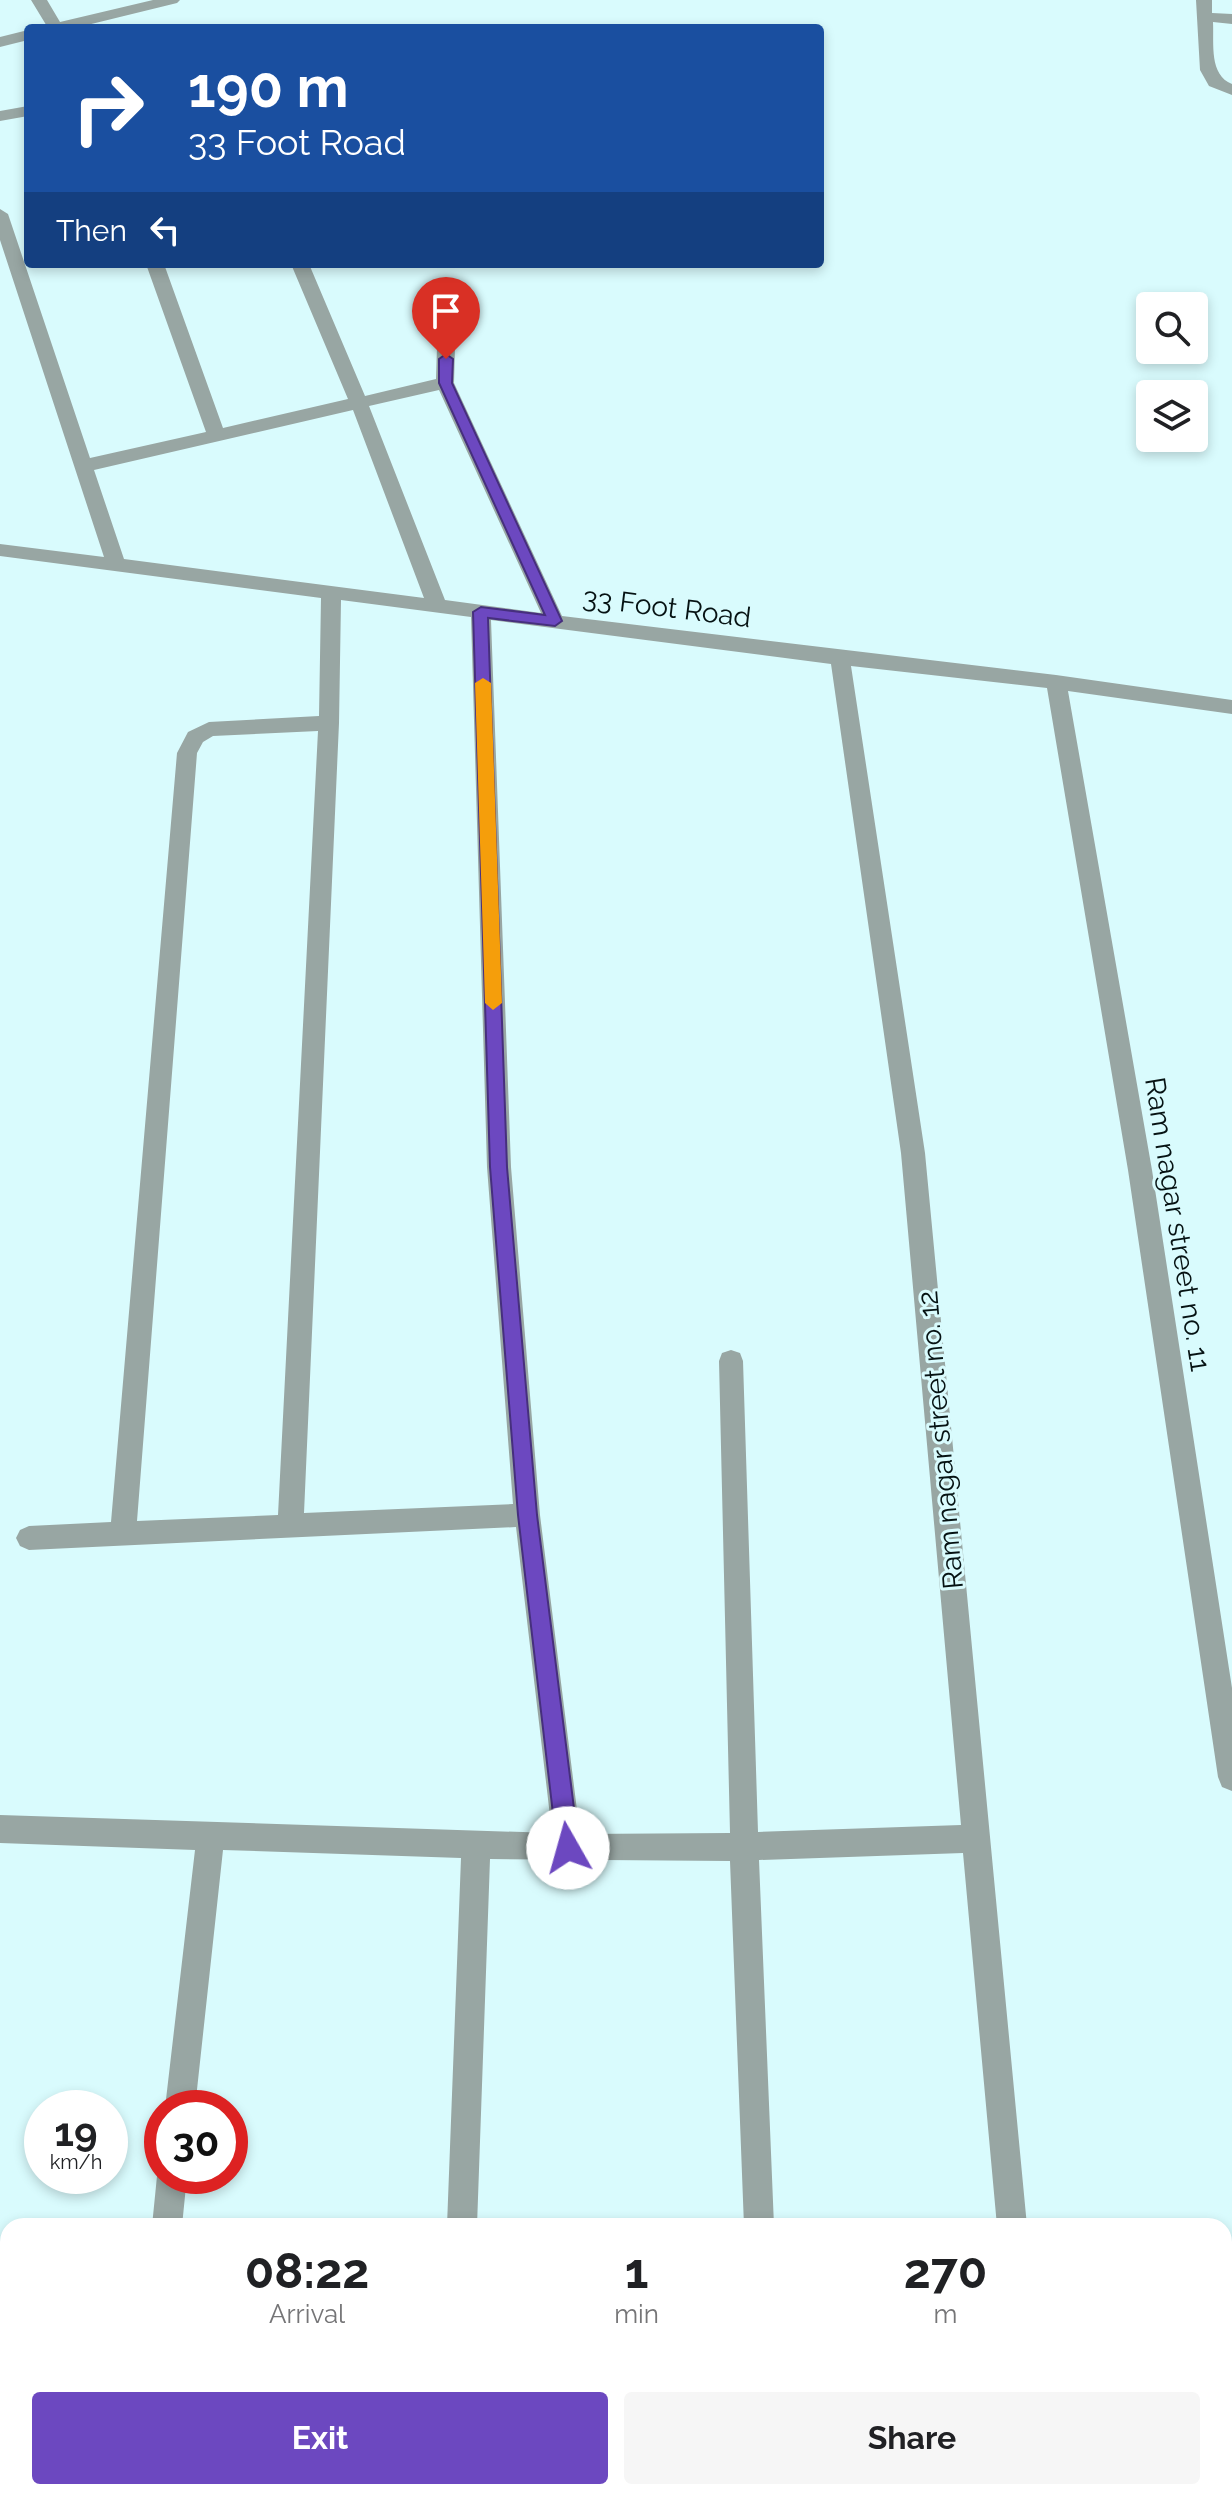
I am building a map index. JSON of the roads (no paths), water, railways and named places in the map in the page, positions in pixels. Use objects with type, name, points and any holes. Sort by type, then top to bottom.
[{"type":"street","points":[[39,0],[54,24]]},
{"type":"street","points":[[73,24],[172,0]]},
{"type":"street","points":[[1204,0],[1208,70],[1215,83],[1232,90]]},
{"type":"street","points":[[1205,17],[1232,19]]},
{"type":"street","points":[[0,42],[24,36]]},
{"type":"street","points":[[0,116],[24,112]]},
{"type":"street","points":[[0,214],[116,565]]},
{"type":"street","points":[[156,268],[216,435]]},
{"type":"street","points":[[302,268],[359,403],[437,606]]},
{"type":"street","points":[[435,316],[446,347],[445,383],[555,621]]},
{"type":"street","points":[[83,466],[445,383]]},
{"type":"street","name":"33 Foot Road","points":[[0,550],[840,658],[1056,682],[1232,707]]},
{"type":"street","points":[[290,1526],[329,723],[331,593]]},
{"type":"street","points":[[481,612],[499,1167],[527,1515],[568,1848]]},
{"type":"street","name":"Ram nagar street no. 12","points":[[840,658],[913,1153],[1011,2218]]},
{"type":"street","name":"Ram nagar street no. 11","points":[[1056,682],[1140,1170],[1232,1777]]},
{"type":"street","points":[[123,1533],[187,753],[195,737],[209,729],[329,723]]},
{"type":"street","points":[[731,1361],[744,1847],[759,2218]]},
{"type":"street","points":[[29,1538],[527,1515]]},
{"type":"street","points":[[0,1829],[568,1848],[744,1847],[977,1838]]},
{"type":"street","points":[[182,2090],[211,1836]]},
{"type":"street","points":[[462,2218],[476,1844]]},
{"type":"street","points":[[168,2218],[170,2194]]}]
